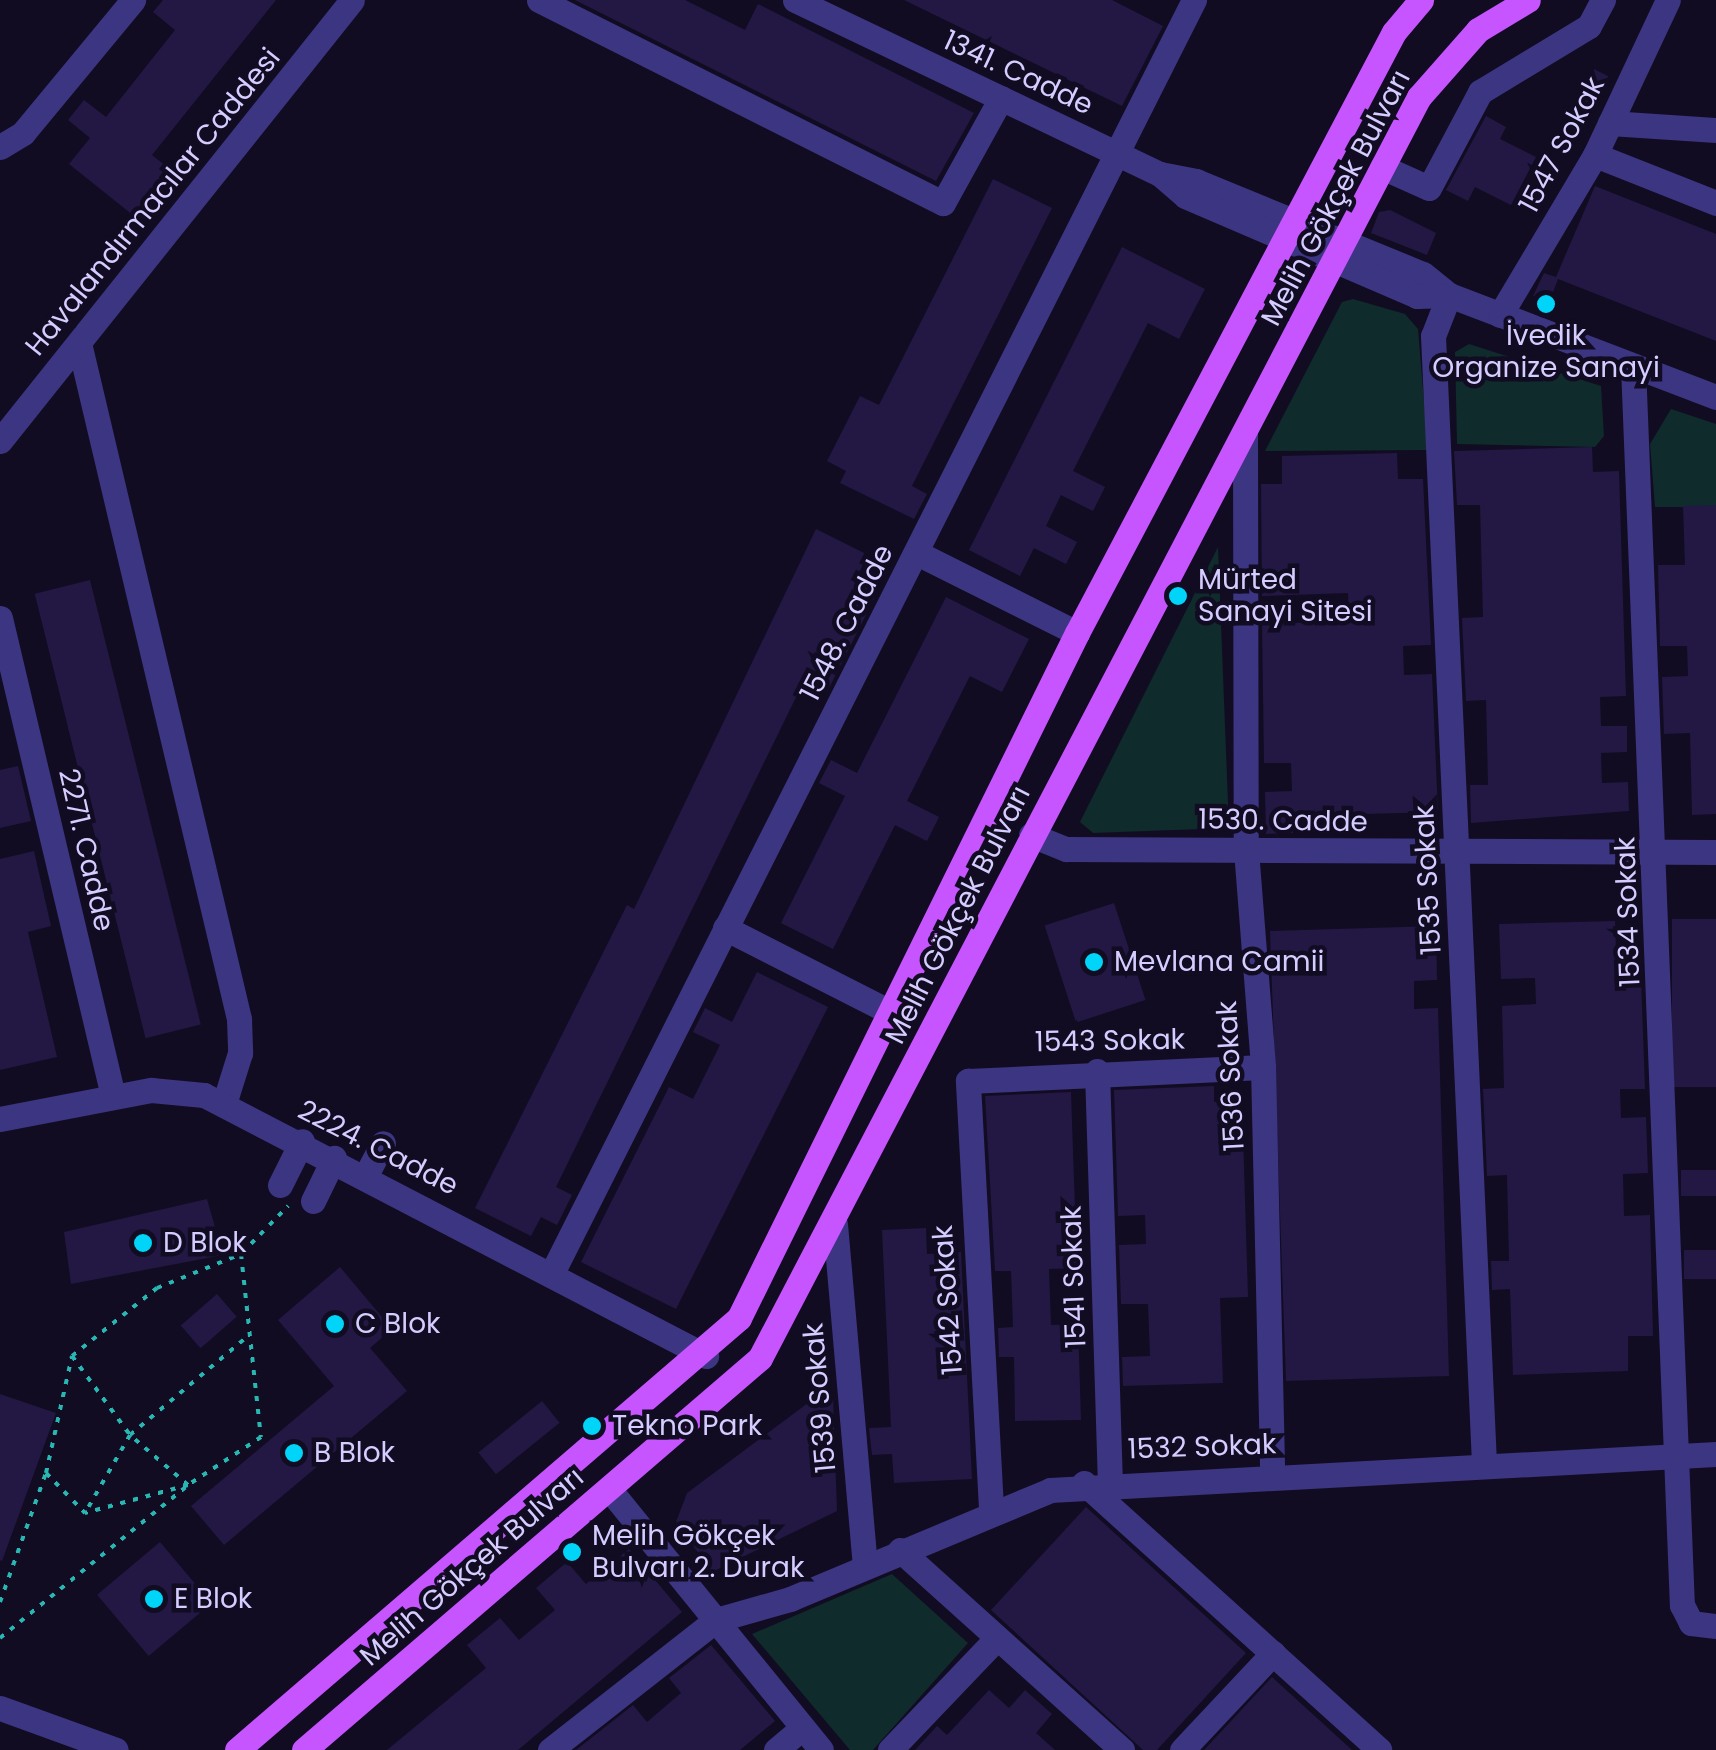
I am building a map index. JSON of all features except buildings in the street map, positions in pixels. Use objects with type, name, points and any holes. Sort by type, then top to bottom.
[{"type":"main road","name":"Melih Gökçek Bulvarı","points":[[237,1750],[706,1356],[739,1318],[894,1014],[1078,633],[1394,32],[1421,0]]},
{"type":"main road","name":"Melih Gökçek Bulvarı","points":[[304,1750],[760,1358],[835,1224],[1031,835],[1382,166],[1455,52],[1528,0]]},
{"type":"street","points":[[0,147],[22,133],[133,0]]},
{"type":"street","name":"Havalandırmacılar Caddesi","points":[[0,441],[352,0]]},
{"type":"street","points":[[539,0],[943,203],[1001,98]]},
{"type":"street","name":"1341. Cadde","points":[[795,0],[842,10],[1001,98],[1288,230],[1716,397]]},
{"type":"street","name":"1548. Cadde","points":[[552,1273],[1194,0]]},
{"type":"street","points":[[1382,166],[1428,188],[1480,92],[1589,26],[1603,0]]},
{"type":"street","name":"1547 Sokak","points":[[1500,315],[1596,155],[1668,0]]},
{"type":"street","points":[[1610,123],[1716,130]]},
{"type":"street","points":[[1596,155],[1716,203]]},
{"type":"street","name":"1535 Sokak","points":[[1449,295],[1433,336],[1484,1466]]},
{"type":"street","points":[[78,342],[239,1020],[240,1053],[224,1104]]},
{"type":"street","name":"1534 Sokak","points":[[1633,366],[1656,852],[1683,1612],[1696,1625],[1716,1626]]},
{"type":"street","name":"1536 Sokak","points":[[1244,435],[1246,850],[1263,1067],[1272,1475]]},
{"type":"street","points":[[917,553],[1078,633]]},
{"type":"street","name":"2271. Cadde","points":[[0,618],[113,1096]]},
{"type":"street","name":"1530. Cadde","points":[[1031,835],[1066,849],[1716,852]]},
{"type":"street","points":[[725,928],[894,1014]]},
{"type":"street","name":"1543 Sokak","points":[[964,1088],[980,1074],[1263,1067]]},
{"type":"street","name":"1541 Sokak","points":[[1097,1071],[1097,1481]]},
{"type":"street","name":"1542 Sokak","points":[[964,1088],[991,1508]]},
{"type":"street","name":"2224. Cadde","points":[[0,1119],[113,1096],[179,1089],[224,1104],[366,1174],[706,1356]]},
{"type":"street","points":[[280,1186],[302,1141]]},
{"type":"street","points":[[366,1174],[383,1143]]},
{"type":"street","points":[[312,1201],[334,1158]]},
{"type":"street","name":"1539 Sokak","points":[[835,1224],[865,1566]]},
{"type":"street","name":"1532 Sokak","points":[[550,1750],[716,1620],[865,1566],[991,1508],[1097,1481],[1716,1454]]},
{"type":"street","points":[[1097,1481],[1273,1654],[1379,1750]]},
{"type":"street","points":[[608,1489],[821,1750]]},
{"type":"street","points":[[900,1550],[994,1640],[1122,1750]]},
{"type":"street","points":[[890,1750],[994,1640]]},
{"type":"street","points":[[1182,1750],[1273,1654]]},
{"type":"street","points":[[0,1708],[116,1750]]},
{"type":"street","points":[[776,1750],[801,1728]]},
{"type":"path","points":[[0,1602],[46,1473],[72,1356],[157,1288],[241,1254],[260,1437],[188,1485],[0,1638]]},
{"type":"path","points":[[84,1513],[130,1435],[248,1336]]},
{"type":"path","points":[[72,1356],[130,1435],[188,1485]]},
{"type":"path","points":[[46,1473],[84,1513]]},
{"type":"path","points":[[84,1513],[188,1485]]},
{"type":"green space","points":[[1353,299],[1405,314],[1418,329],[1428,450],[1265,451],[1342,302]]},
{"type":"green space","points":[[1469,344],[1601,386],[1604,436],[1595,447],[1457,444],[1455,352]]},
{"type":"green space","points":[[1671,409],[1716,424],[1716,507],[1655,507],[1650,444]]},
{"type":"green space","points":[[1218,547],[1229,828],[1093,833],[1080,822]]},
{"type":"green space","points":[[892,1574],[968,1643],[873,1750],[850,1750],[752,1634]]},
{"type":"place","name":"İvedik Organize Sanayi","points":[[1546,304]]},
{"type":"place","name":"Mürted Sanayi Sitesi","points":[[1178,596]]},
{"type":"place","name":"Mevlana Camii","points":[[1094,962]]},
{"type":"place","name":"D Blok","points":[[143,1243]]},
{"type":"place","name":"C Blok","points":[[335,1324]]},
{"type":"place","name":"Tekno Park","points":[[592,1426]]},
{"type":"place","name":"B Blok","points":[[294,1453]]},
{"type":"place","name":"Melih Gökçek Bulvarı 2. Durak","points":[[572,1552]]},
{"type":"place","name":"E Blok","points":[[154,1599]]}]
